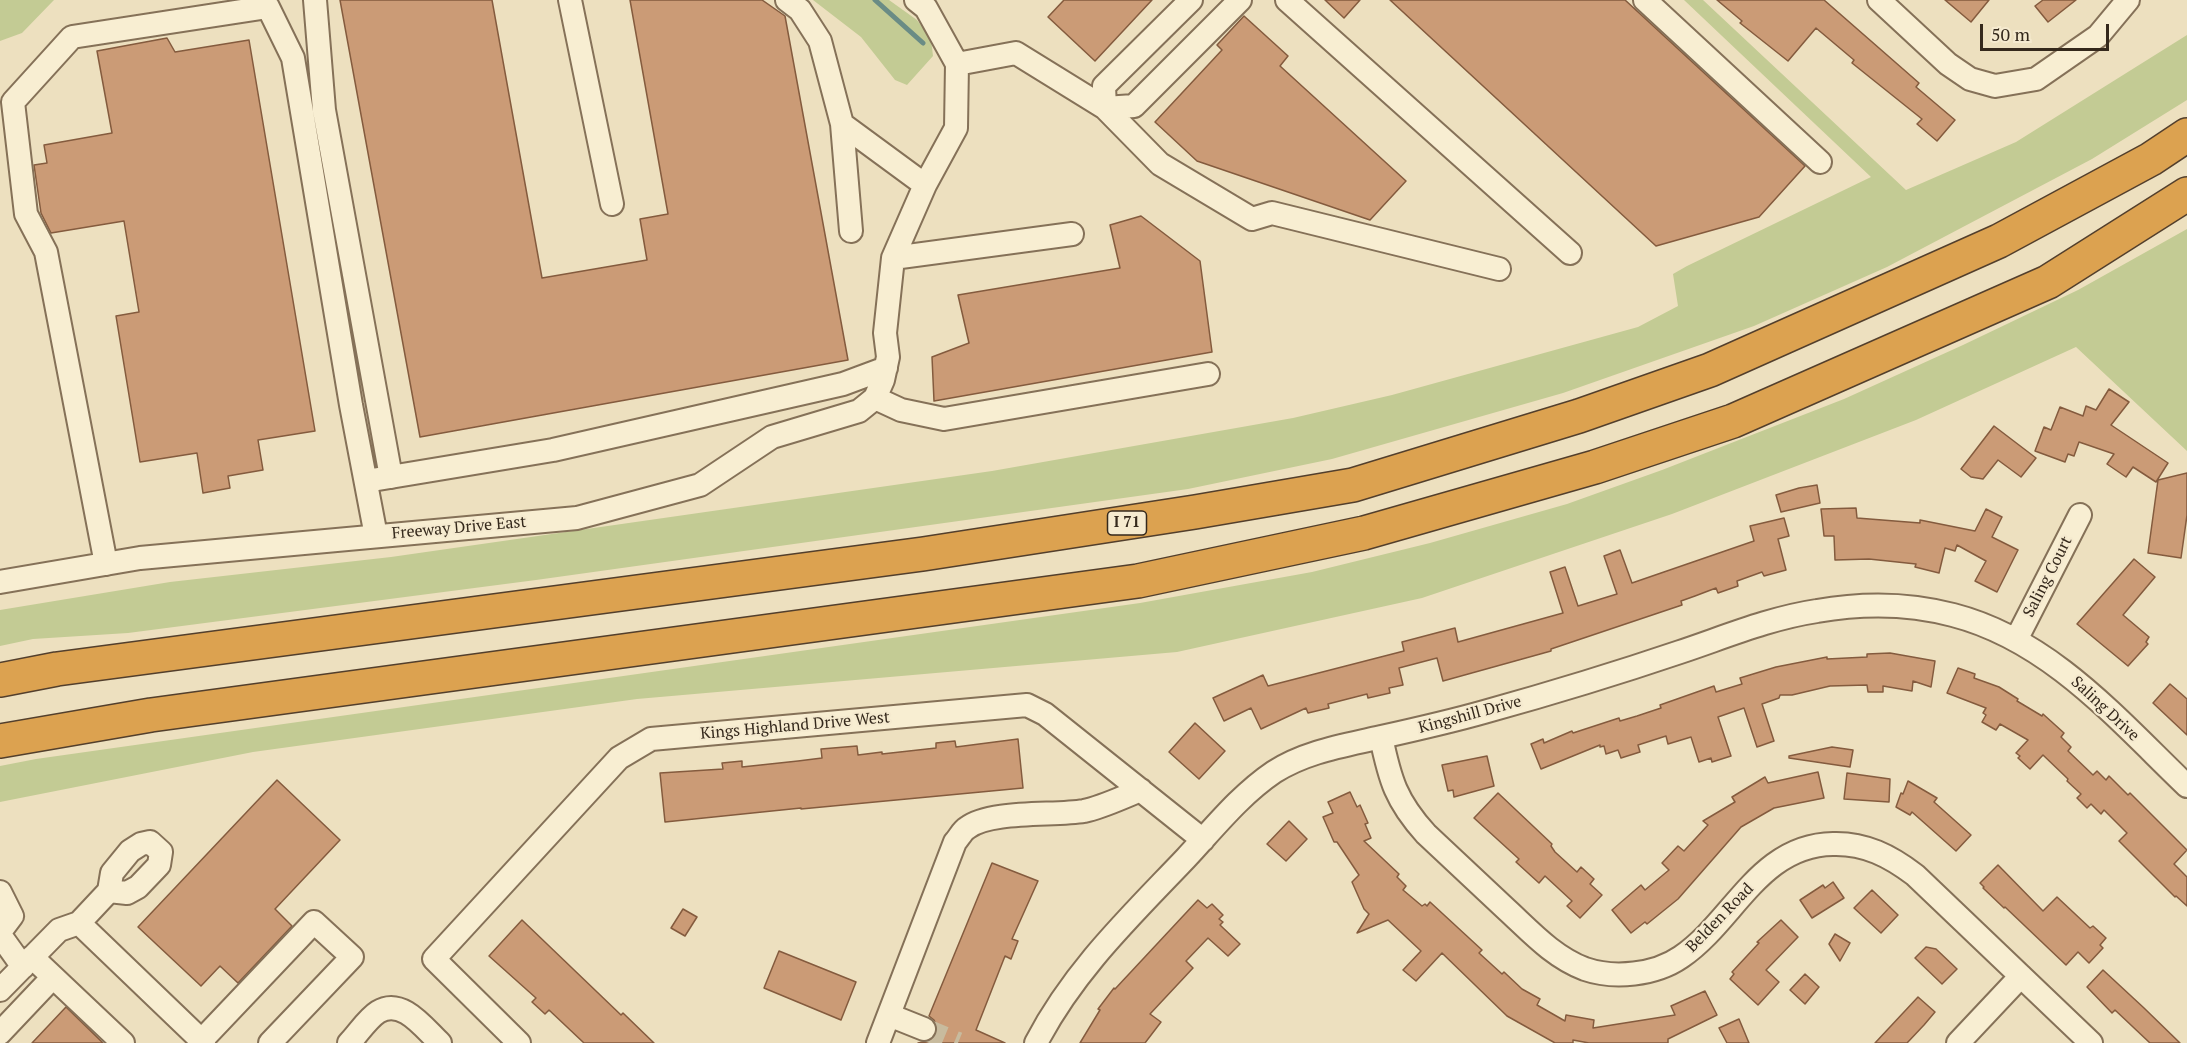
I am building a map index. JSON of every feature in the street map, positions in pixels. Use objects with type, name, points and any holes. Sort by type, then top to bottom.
[{"type":"highway","name":"I 71","points":[[0,680],[57,669],[923,554],[1353,485],[1578,416],[1710,370],[1999,242],[2151,159],[2187,135]]},
{"type":"highway","points":[[0,741],[151,715],[1138,581],[1364,533],[1595,467],[1734,421],[2048,282],[2187,194]]},
{"type":"street","points":[[315,0],[324,110],[391,477]]},
{"type":"street","points":[[570,0],[612,204]]},
{"type":"street","points":[[787,0],[800,10],[820,41],[842,124],[851,231]]},
{"type":"street","points":[[881,382],[888,357],[885,333],[893,258],[926,185],[956,128],[957,64],[926,8],[916,0]]},
{"type":"street","points":[[1105,108],[1104,86],[1191,0]]},
{"type":"street","points":[[1105,108],[1134,106],[1240,0]]},
{"type":"street","points":[[1287,0],[1570,253]]},
{"type":"street","points":[[1645,0],[1820,162]]},
{"type":"street","points":[[1879,0],[1948,64],[1970,79],[1995,86],[2036,79],[2098,36],[2128,0]]},
{"type":"street","points":[[105,564],[46,252],[26,214],[13,102],[72,37],[183,10],[238,6],[268,8],[292,58],[376,536]]},
{"type":"street","points":[[957,64],[1016,53],[1105,108],[1160,164],[1252,219],[1272,213],[1499,269]]},
{"type":"street","points":[[842,124],[926,185]]},
{"type":"street","points":[[893,258],[1072,234]]},
{"type":"street","points":[[881,382],[901,410],[944,419],[1208,374]]},
{"type":"street","points":[[366,481],[553,450],[843,384],[881,382]]},
{"type":"street","name":"Freeway Drive East","points":[[0,582],[140,558],[577,518],[700,485],[772,437],[860,411],[881,382]]},
{"type":"street","name":"Saling Court","points":[[2016,640],[2080,515]]},
{"type":"street","name":"Kingshill Drive","points":[[1036,1043],[1077,976],[1254,788],[1275,772],[1298,759],[1317,752],[1523,701],[1609,676],[1782,618],[1816,611],[1885,605],[1922,609],[1953,615],[2016,640]]},
{"type":"street","name":"Saling Drive","points":[[2016,640],[2042,655],[2069,675],[2187,786]]},
{"type":"street","name":"Kings Highland Drive West","points":[[519,1043],[434,959],[619,758],[651,739],[1027,705],[1045,714],[1203,840]]},
{"type":"street","name":"Belden Road","points":[[1380,737],[1399,799],[1414,821],[1553,952],[1586,969],[1606,974],[1625,974],[1666,966],[1694,947],[1761,875],[1779,860],[1800,849],[1820,844],[1840,843],[1862,846],[1897,861],[1915,875],[2091,1043]]},
{"type":"street","points":[[878,1043],[955,842],[965,829],[980,821],[1088,810],[1141,790]]},
{"type":"street","points":[[0,990],[59,930],[79,923],[109,891]]},
{"type":"street","points":[[0,892],[12,916],[0,933],[53,977],[123,1043]]},
{"type":"street","points":[[79,923],[202,1042],[314,922],[352,957],[270,1043]]},
{"type":"street","points":[[1959,1043],[2021,976]]},
{"type":"street","points":[[0,1033],[53,977]]},
{"type":"street","points":[[349,1043],[379,1012],[397,1008],[405,1010],[440,1043]]},
{"type":"street","points":[[889,1015],[924,1029]]},
{"type":"green space","points":[[0,0],[54,0],[22,33],[0,41]]},
{"type":"green space","points":[[813,0],[889,0],[917,20],[931,39],[933,56],[907,85],[895,80],[861,37]]},
{"type":"green space","points":[[1684,0],[1703,0],[1906,190],[2016,142],[2187,35],[2187,100],[2092,159],[1887,267],[1754,326],[1563,393],[1332,459],[1188,489],[536,580],[128,633],[33,639],[0,646],[0,610],[170,582],[391,557],[992,471],[1293,418],[1392,395],[1638,327],[1678,306],[1673,274],[1871,177]]},
{"type":"green space","points":[[2187,229],[2187,451],[2076,347],[1916,420],[1672,514],[1422,598],[1177,652],[637,699],[253,752],[0,802],[0,766],[36,759],[1140,603],[1312,572],[1430,543],[1567,504],[1662,470],[1844,399],[2078,290]]},
{"type":"building","points":[[340,0],[492,0],[542,278],[647,260],[640,219],[668,214],[630,0],[762,0],[785,16],[848,360],[420,437]]},
{"type":"building","points":[[1064,0],[1152,0],[1095,61],[1048,17]]},
{"type":"building","points":[[1325,0],[1360,0],[1344,18]]},
{"type":"building","points":[[1390,0],[1625,0],[1805,166],[1759,217],[1656,246]]},
{"type":"building","points":[[1717,0],[1824,0],[1919,83],[1916,87],[1955,120],[1937,141],[1917,124],[1922,119],[1852,63],[1854,60],[1816,28],[1788,61],[1740,23],[1742,21]]},
{"type":"building","points":[[1945,0],[1989,0],[1971,22]]},
{"type":"building","points":[[2043,0],[2076,0],[2048,22],[2035,6]]},
{"type":"building","points":[[1244,16],[1288,56],[1280,66],[1406,181],[1370,220],[1197,161],[1155,122],[1222,50],[1217,45]]},
{"type":"building","points":[[167,38],[175,52],[249,40],[315,431],[258,440],[263,470],[228,476],[230,488],[203,493],[197,453],[140,462],[116,316],[139,312],[124,221],[51,233],[41,213],[34,165],[47,163],[44,145],[112,133],[97,51]]},
{"type":"building","points":[[1141,216],[1200,261],[1212,352],[934,401],[932,357],[969,343],[958,295],[1120,268],[1110,225]]},
{"type":"building","points":[[2109,389],[2129,402],[2111,425],[2168,463],[2156,482],[2133,467],[2126,477],[2107,464],[2114,454],[2079,442],[2074,456],[2068,454],[2065,462],[2035,451],[2044,427],[2051,430],[2060,407],[2083,416],[2086,406],[2096,410]]},
{"type":"building","points":[[1994,426],[2036,458],[2021,477],[1998,460],[1983,479],[1971,477],[1961,469]]},
{"type":"building","points":[[2187,473],[2187,515],[2181,558],[2148,553],[2158,480]]},
{"type":"building","points":[[1817,485],[1820,503],[1781,512],[1776,495]]},
{"type":"building","points":[[1856,508],[1857,518],[1920,523],[1920,520],[1975,531],[1986,509],[2002,517],[1992,537],[2018,550],[1997,592],[1975,581],[1986,561],[1957,545],[1955,551],[1945,548],[1939,573],[1915,567],[1916,564],[1869,559],[1835,560],[1834,536],[1824,536],[1821,509]]},
{"type":"building","points":[[1784,518],[1789,536],[1778,539],[1786,570],[1764,576],[1762,572],[1737,581],[1738,586],[1718,593],[1716,588],[1681,601],[1682,605],[1551,649],[1551,651],[1443,681],[1437,658],[1399,668],[1403,685],[1389,688],[1390,693],[1368,698],[1367,694],[1328,704],[1329,708],[1308,713],[1306,708],[1261,729],[1251,708],[1224,721],[1213,698],[1263,675],[1268,686],[1404,651],[1402,642],[1455,628],[1458,642],[1563,613],[1550,572],[1565,567],[1578,606],[1617,594],[1604,556],[1620,550],[1632,583],[1754,541],[1750,526]]},
{"type":"building","points":[[2134,559],[2155,577],[2123,615],[2149,637],[2146,642],[2148,644],[2128,666],[2077,624]]},
{"type":"building","points":[[1890,653],[1935,661],[1931,687],[1913,681],[1912,691],[1883,686],[1883,692],[1868,692],[1867,685],[1830,686],[1792,695],[1780,695],[1779,698],[1762,704],[1774,741],[1757,747],[1744,708],[1718,717],[1731,756],[1712,762],[1711,758],[1699,762],[1691,737],[1668,744],[1666,736],[1638,745],[1640,752],[1621,758],[1618,750],[1606,754],[1604,746],[1600,747],[1600,745],[1541,769],[1531,744],[1543,739],[1544,743],[1572,731],[1573,733],[1619,718],[1620,721],[1637,716],[1661,708],[1660,705],[1714,686],[1716,692],[1742,684],[1740,678],[1776,667],[1827,657],[1827,659],[1867,657],[1867,654]]},
{"type":"building","points":[[1958,668],[1975,674],[1974,678],[1999,687],[2018,699],[2017,701],[2042,716],[2043,714],[2064,733],[2061,737],[2071,747],[2068,751],[2093,775],[2097,771],[2106,780],[2109,776],[2128,795],[2130,793],[2187,850],[2174,864],[2187,877],[2187,906],[2119,841],[2127,833],[2104,810],[2101,814],[2091,804],[2087,808],[2077,798],[2081,794],[2043,755],[2030,769],[2018,758],[2020,756],[2016,753],[2028,740],[2000,724],[1996,730],[1982,722],[1986,715],[1983,713],[1986,708],[1947,693]]},
{"type":"building","points":[[2170,684],[2187,699],[2187,735],[2153,703]]},
{"type":"building","points":[[1195,723],[1225,751],[1199,779],[1169,752]]},
{"type":"building","points":[[1018,739],[1023,788],[665,822],[660,773],[723,769],[722,763],[742,761],[742,767],[822,758],[821,749],[857,746],[858,755],[882,752],[882,754],[936,748],[936,743],[955,741],[956,747]]},
{"type":"building","points":[[1832,747],[1853,750],[1850,767],[1789,758],[1789,756]]},
{"type":"building","points":[[1487,756],[1494,786],[1454,797],[1453,790],[1448,791],[1442,765]]},
{"type":"building","points":[[1818,772],[1824,798],[1774,808],[1741,827],[1678,899],[1647,924],[1645,922],[1631,933],[1612,910],[1641,885],[1645,890],[1669,870],[1662,863],[1678,846],[1684,851],[1708,825],[1703,821],[1735,802],[1732,797],[1765,777],[1768,783]]},
{"type":"building","points":[[1847,773],[1890,779],[1889,802],[1844,799]]},
{"type":"building","points":[[277,780],[340,840],[275,909],[292,926],[238,983],[220,966],[201,986],[138,927]]},
{"type":"building","points":[[1908,781],[1937,798],[1934,802],[1971,835],[1956,851],[1912,812],[1910,815],[1896,807]]},
{"type":"building","points":[[1350,792],[1357,807],[1360,805],[1368,823],[1365,824],[1371,838],[1364,841],[1399,874],[1397,877],[1406,886],[1403,890],[1422,906],[1425,904],[1427,906],[1430,902],[1482,950],[1479,953],[1502,974],[1504,972],[1522,989],[1540,999],[1537,1005],[1565,1021],[1566,1015],[1594,1020],[1593,1028],[1675,1015],[1671,1006],[1705,991],[1717,1015],[1668,1039],[1668,1043],[1589,1043],[1573,1040],[1573,1043],[1555,1043],[1507,1016],[1442,953],[1416,981],[1403,970],[1421,951],[1388,920],[1357,933],[1369,914],[1364,909],[1352,882],[1359,875],[1337,842],[1334,842],[1323,817],[1333,813],[1328,802]]},
{"type":"building","points":[[1498,793],[1552,844],[1555,852],[1577,872],[1581,867],[1594,879],[1590,884],[1602,895],[1580,918],[1567,906],[1572,901],[1545,876],[1539,883],[1516,862],[1519,859],[1474,818]]},
{"type":"building","points":[[1289,821],[1307,839],[1286,861],[1267,844]]},
{"type":"building","points":[[992,863],[1038,881],[1012,939],[1018,941],[1011,959],[1005,956],[976,1030],[1005,1043],[918,1043],[932,1040],[936,1035],[937,1027],[929,1016]]},
{"type":"building","points":[[1998,865],[2043,911],[2057,897],[2090,928],[2093,926],[2106,938],[2100,945],[2103,948],[2089,963],[2078,952],[2066,965],[1983,888],[1980,883]]},
{"type":"building","points":[[1833,882],[1844,898],[1812,918],[1800,900],[1823,885],[1825,888]]},
{"type":"building","points":[[1872,890],[1898,915],[1881,933],[1854,908]]},
{"type":"building","points":[[1198,900],[1207,908],[1212,904],[1223,915],[1219,919],[1223,922],[1220,925],[1240,944],[1228,956],[1208,938],[1186,961],[1193,968],[1150,1014],[1161,1022],[1145,1043],[1080,1043],[1100,1010],[1098,1009],[1114,988]]},
{"type":"building","points":[[683,909],[697,917],[685,936],[671,928]]},
{"type":"building","points":[[522,920],[621,1015],[623,1013],[654,1043],[584,1043],[549,1010],[545,1014],[532,1002],[536,998],[489,956]]},
{"type":"building","points":[[1781,920],[1798,937],[1766,970],[1779,982],[1758,1005],[1730,979],[1734,974],[1732,972],[1759,943],[1757,942]]},
{"type":"building","points":[[1835,934],[1850,943],[1840,961],[1829,944]]},
{"type":"building","points":[[1926,947],[1936,949],[1957,969],[1942,984],[1915,958]]},
{"type":"building","points":[[779,951],[856,982],[841,1020],[764,988]]},
{"type":"building","points":[[2103,970],[2180,1043],[2150,1043],[2115,1010],[2112,1013],[2087,987]]},
{"type":"building","points":[[1805,974],[1819,987],[1805,1004],[1790,990]]},
{"type":"building","points":[[1918,997],[1935,1012],[1924,1025],[1907,1043],[1875,1043]]},
{"type":"building","points":[[66,1007],[103,1043],[32,1043]]},
{"type":"building","points":[[1739,1019],[1749,1043],[1727,1043],[1719,1028]]},
{"type":"waterway","points":[[875,0],[923,43]]},
{"type":"tunnel","points":[[924,1029],[958,1043]]}]
